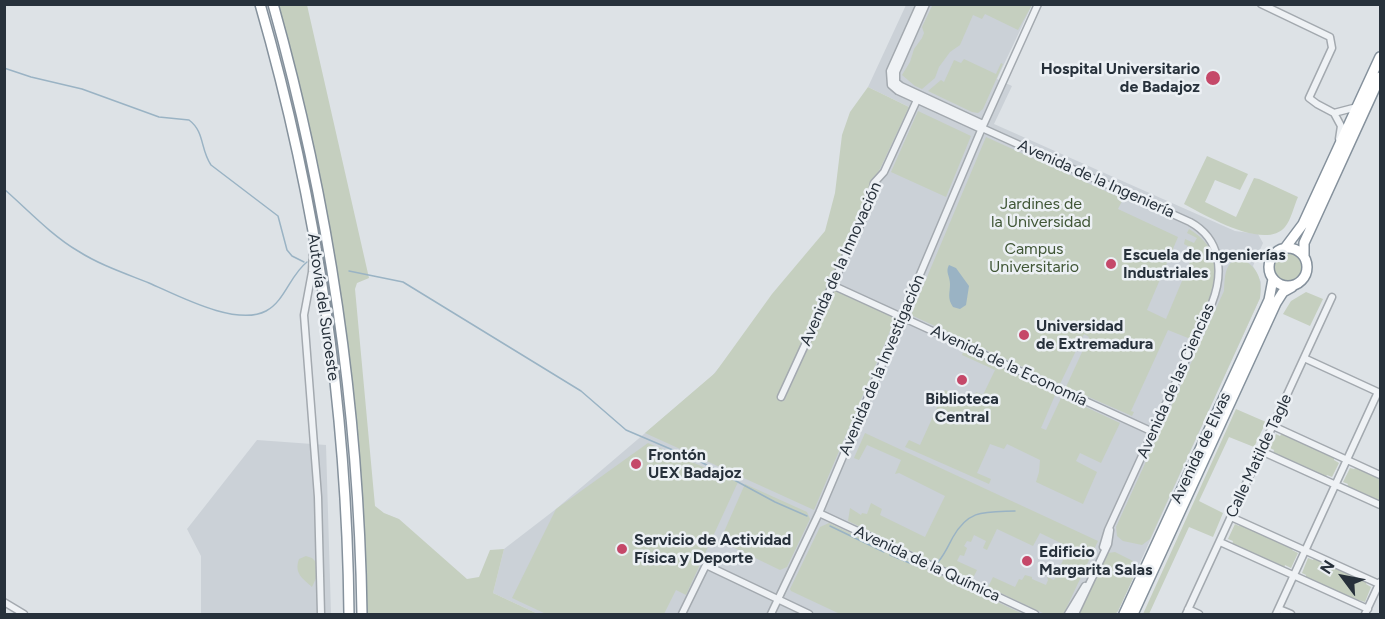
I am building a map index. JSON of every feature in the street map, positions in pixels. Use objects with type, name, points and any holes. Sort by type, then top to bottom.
[{"type":"highway","name":"Autovía del Suroeste","points":[[260,4],[284,95],[313,234],[330,346],[346,520],[349,615]]},
{"type":"highway","name":"Autovía del Suroeste","points":[[273,4],[308,141],[339,311],[356,468],[362,615]]},
{"type":"highway","points":[[1380,57],[1303,224],[1285,248],[1276,252],[1270,260],[1269,271],[1273,279],[1281,285],[1292,286],[1301,282],[1306,275],[1308,267],[1304,256],[1307,237],[1380,77]]},
{"type":"highway","points":[[1285,248],[1295,249],[1304,256]]},
{"type":"highway","name":"Avenida de Elvas","points":[[1124,615],[1269,300],[1273,279]]},
{"type":"highway","name":"Avenida de Elvas","points":[[1132,615],[1276,303],[1283,292],[1292,286]]},
{"type":"street","points":[[920,4],[889,76],[894,89],[982,127]]},
{"type":"street","points":[[926,4],[896,70],[896,82],[982,127]]},
{"type":"street","name":"Avenida de la Investigación","points":[[771,615],[819,513],[982,127],[1038,4]]},
{"type":"street","points":[[1261,4],[1330,37],[1332,48],[1310,98],[1334,113],[1345,112],[1357,107]]},
{"type":"street","name":"Avenida de la Innovación","points":[[781,397],[870,203],[874,183],[884,172],[917,100]]},
{"type":"street","points":[[1334,113],[1341,126],[1338,148]]},
{"type":"street","name":"Avenida de la Ingeniería","points":[[982,127],[1190,222],[1207,235]]},
{"type":"street","points":[[313,234],[312,272],[304,315],[318,507],[321,615]]},
{"type":"street","name":"Avenida de las Ciencias","points":[[1103,547],[1111,523],[1216,291],[1219,263],[1216,250],[1207,235]]},
{"type":"street","name":"Avenida de la Economía","points":[[832,285],[1153,432]]},
{"type":"street","name":"Calle Matilde Tagle","points":[[1187,612],[1332,297]]},
{"type":"street","points":[[1291,615],[1277,612],[1379,393],[1304,358]]},
{"type":"street","points":[[1273,426],[1380,475]]},
{"type":"street","points":[[1262,451],[1380,505]]},
{"type":"street","name":"Avenida de la Química","points":[[819,513],[1035,615]]},
{"type":"street","points":[[1220,542],[1294,575],[1367,612],[1380,582],[1231,517]]},
{"type":"street","name":"Avenida de las Ciencias","points":[[1111,523],[1111,539]]},
{"type":"street","points":[[1068,615],[1103,547],[1111,539]]},
{"type":"street","points":[[1075,615],[1111,539]]},
{"type":"street","points":[[682,615],[706,565],[809,615]]},
{"type":"street","points":[[4,602],[24,615]]},
{"type":"street","points":[[1187,612],[1199,615]]},
{"type":"shaded area","name":"Universidad de Extremadura","points":[[906,5],[1032,5],[997,79],[1012,86],[994,124],[1235,231],[1258,234],[1263,243],[1253,266],[1261,282],[1260,298],[1118,611],[1115,614],[538,614],[493,593],[504,549],[556,509],[712,376],[868,189],[909,107],[868,87]]},
{"type":"shaded area","points":[[257,440],[326,445],[331,614],[201,614],[201,556],[187,529]]},
{"type":"green space","points":[[933,4],[1032,5],[1018,30],[985,14],[982,19],[973,15],[960,45],[950,52],[939,67],[935,78],[922,89],[902,75],[910,62],[914,49],[922,38],[924,33],[922,27]]},
{"type":"green space","points":[[278,5],[307,5],[369,278],[357,283],[355,289],[375,506],[384,513],[399,519],[467,579],[479,577],[490,550],[504,549],[493,593],[538,614],[367,614],[360,461],[342,307],[315,155]]},
{"type":"green space","points":[[964,59],[996,74],[1001,63],[1003,64],[983,109],[978,113],[928,91],[941,80],[944,82],[954,60],[961,63]]},
{"type":"green space","points":[[868,87],[909,107],[879,171],[870,182],[868,197],[777,398],[784,401],[834,290],[896,317],[814,510],[645,433],[715,373],[772,294],[825,231],[835,193],[842,135],[850,112]]},
{"type":"green space","points":[[918,111],[971,136],[946,197],[891,172]]},
{"type":"green space","name":"Campus Universitario","points":[[986,137],[1123,199],[1118,209],[1178,237],[1147,310],[1166,319],[1195,250],[1184,244],[1185,239],[1194,243],[1197,238],[1187,233],[1189,229],[1203,240],[1212,253],[1215,281],[1212,296],[1193,340],[1168,330],[1131,411],[1134,412],[1132,416],[1066,387],[1089,337],[1084,334],[1060,384],[911,315]]},
{"type":"green space","points":[[1207,156],[1248,174],[1240,190],[1215,180],[1205,202],[1236,217],[1254,178],[1259,179],[1298,197],[1285,227],[1276,233],[1264,235],[1250,233],[1235,229],[1184,204]]},
{"type":"green space","points":[[1288,251],[1299,256],[1304,267],[1299,278],[1288,283],[1277,278],[1272,267],[1277,256]]},
{"type":"green space","points":[[1239,258],[1250,265],[1257,274],[1261,285],[1260,298],[1150,539],[1142,545],[1123,541],[1117,536],[1116,527],[1224,291],[1228,267],[1230,263]]},
{"type":"green space","points":[[1306,292],[1323,299],[1310,326],[1283,314],[1291,301]]},
{"type":"green space","points":[[964,350],[1056,393],[1041,428],[1046,430],[1062,396],[1120,423],[1101,463],[1080,453],[1076,461],[1097,472],[1083,504],[1036,482],[1040,460],[1007,444],[1004,449],[990,444],[977,473],[991,479],[989,484],[905,447],[909,440],[920,445],[945,390],[971,402],[976,392],[983,395],[995,370],[962,355]]},
{"type":"green space","points":[[1236,409],[1266,422],[1254,447],[1229,437],[1199,501],[1223,513],[1213,537],[1189,527],[1149,614],[1143,614]]},
{"type":"green space","points":[[865,433],[1098,541],[1064,613],[1045,614],[988,587],[993,577],[1015,587],[1019,579],[1022,580],[1025,575],[1046,585],[1047,577],[1054,580],[1069,547],[1040,533],[1033,546],[997,529],[987,550],[983,548],[986,541],[974,535],[971,542],[967,541],[964,546],[967,548],[964,556],[960,555],[957,561],[977,570],[972,580],[848,521],[850,508],[861,515],[862,513],[867,514],[871,503],[882,509],[880,515],[925,537],[945,496],[899,473],[895,474],[901,460],[867,445],[859,460],[854,458]]},
{"type":"green space","points":[[1282,433],[1334,457],[1334,460],[1339,463],[1332,477],[1327,475],[1326,477],[1273,453],[1274,450],[1270,448],[1276,434],[1280,436]]},
{"type":"green space","name":"Servicio de Actividad Física y Deporte","points":[[648,443],[738,482],[686,595],[676,590],[664,614],[546,614],[512,598],[556,509]]},
{"type":"green space","points":[[1356,467],[1380,478],[1380,502],[1347,487],[1348,484],[1343,482],[1350,468]]},
{"type":"green space","points":[[745,484],[807,512],[810,519],[787,567],[780,570],[720,541]]},
{"type":"green space","points":[[829,523],[1023,614],[840,614],[791,591],[820,527]]},
{"type":"green space","points":[[1241,523],[1293,547],[1292,550],[1298,553],[1291,568],[1285,565],[1284,568],[1232,544],[1233,541],[1228,539],[1235,524],[1239,526]]},
{"type":"green space","points":[[1115,552],[1133,561],[1136,572],[1118,611],[1115,614],[1079,614],[1104,557],[1108,553]]},
{"type":"green space","points":[[306,556],[316,562],[317,576],[312,587],[298,572],[299,559]]},
{"type":"green space","points":[[1314,557],[1367,582],[1366,584],[1371,587],[1365,602],[1359,600],[1358,602],[1305,578],[1306,575],[1302,573],[1308,558],[1313,560]]},
{"type":"water","points":[[949,265],[956,268],[969,286],[966,305],[960,309],[953,307],[950,301],[950,281],[947,270]]},
{"type":"waterway","points":[[4,68],[82,89],[159,117],[189,120],[198,130],[211,165],[278,216],[287,250],[292,256],[304,262]]},
{"type":"waterway","points":[[4,189],[58,238],[86,256],[190,301],[223,312],[254,315],[273,307],[307,262]]},
{"type":"waterway","points":[[349,271],[403,282],[581,391],[626,430],[701,462],[775,502],[807,516]]},
{"type":"waterway","points":[[938,562],[965,521],[986,512],[1015,511]]},
{"type":"waterway","points":[[830,526],[884,552]]},
{"type":"waterway","points":[[890,555],[922,568]]},
{"type":"place","name":"Hospital Universitario de Badajoz","points":[[1213,78]]},
{"type":"place","name":"Escuela de Ingenierías Industriales","points":[[1111,264]]},
{"type":"place","name":"Universidad de Extremadura","points":[[1024,335]]},
{"type":"place","name":"Biblioteca Central","points":[[962,380]]},
{"type":"place","name":"Frontón UEX Badajoz","points":[[636,464]]},
{"type":"place","name":"Servicio de Actividad Física y Deporte","points":[[622,549]]},
{"type":"place","name":"Edificio Margarita Salas","points":[[1027,561]]},
{"type":"park label","name":"Jardines de la Universidad","points":[[1041,213]]}]
